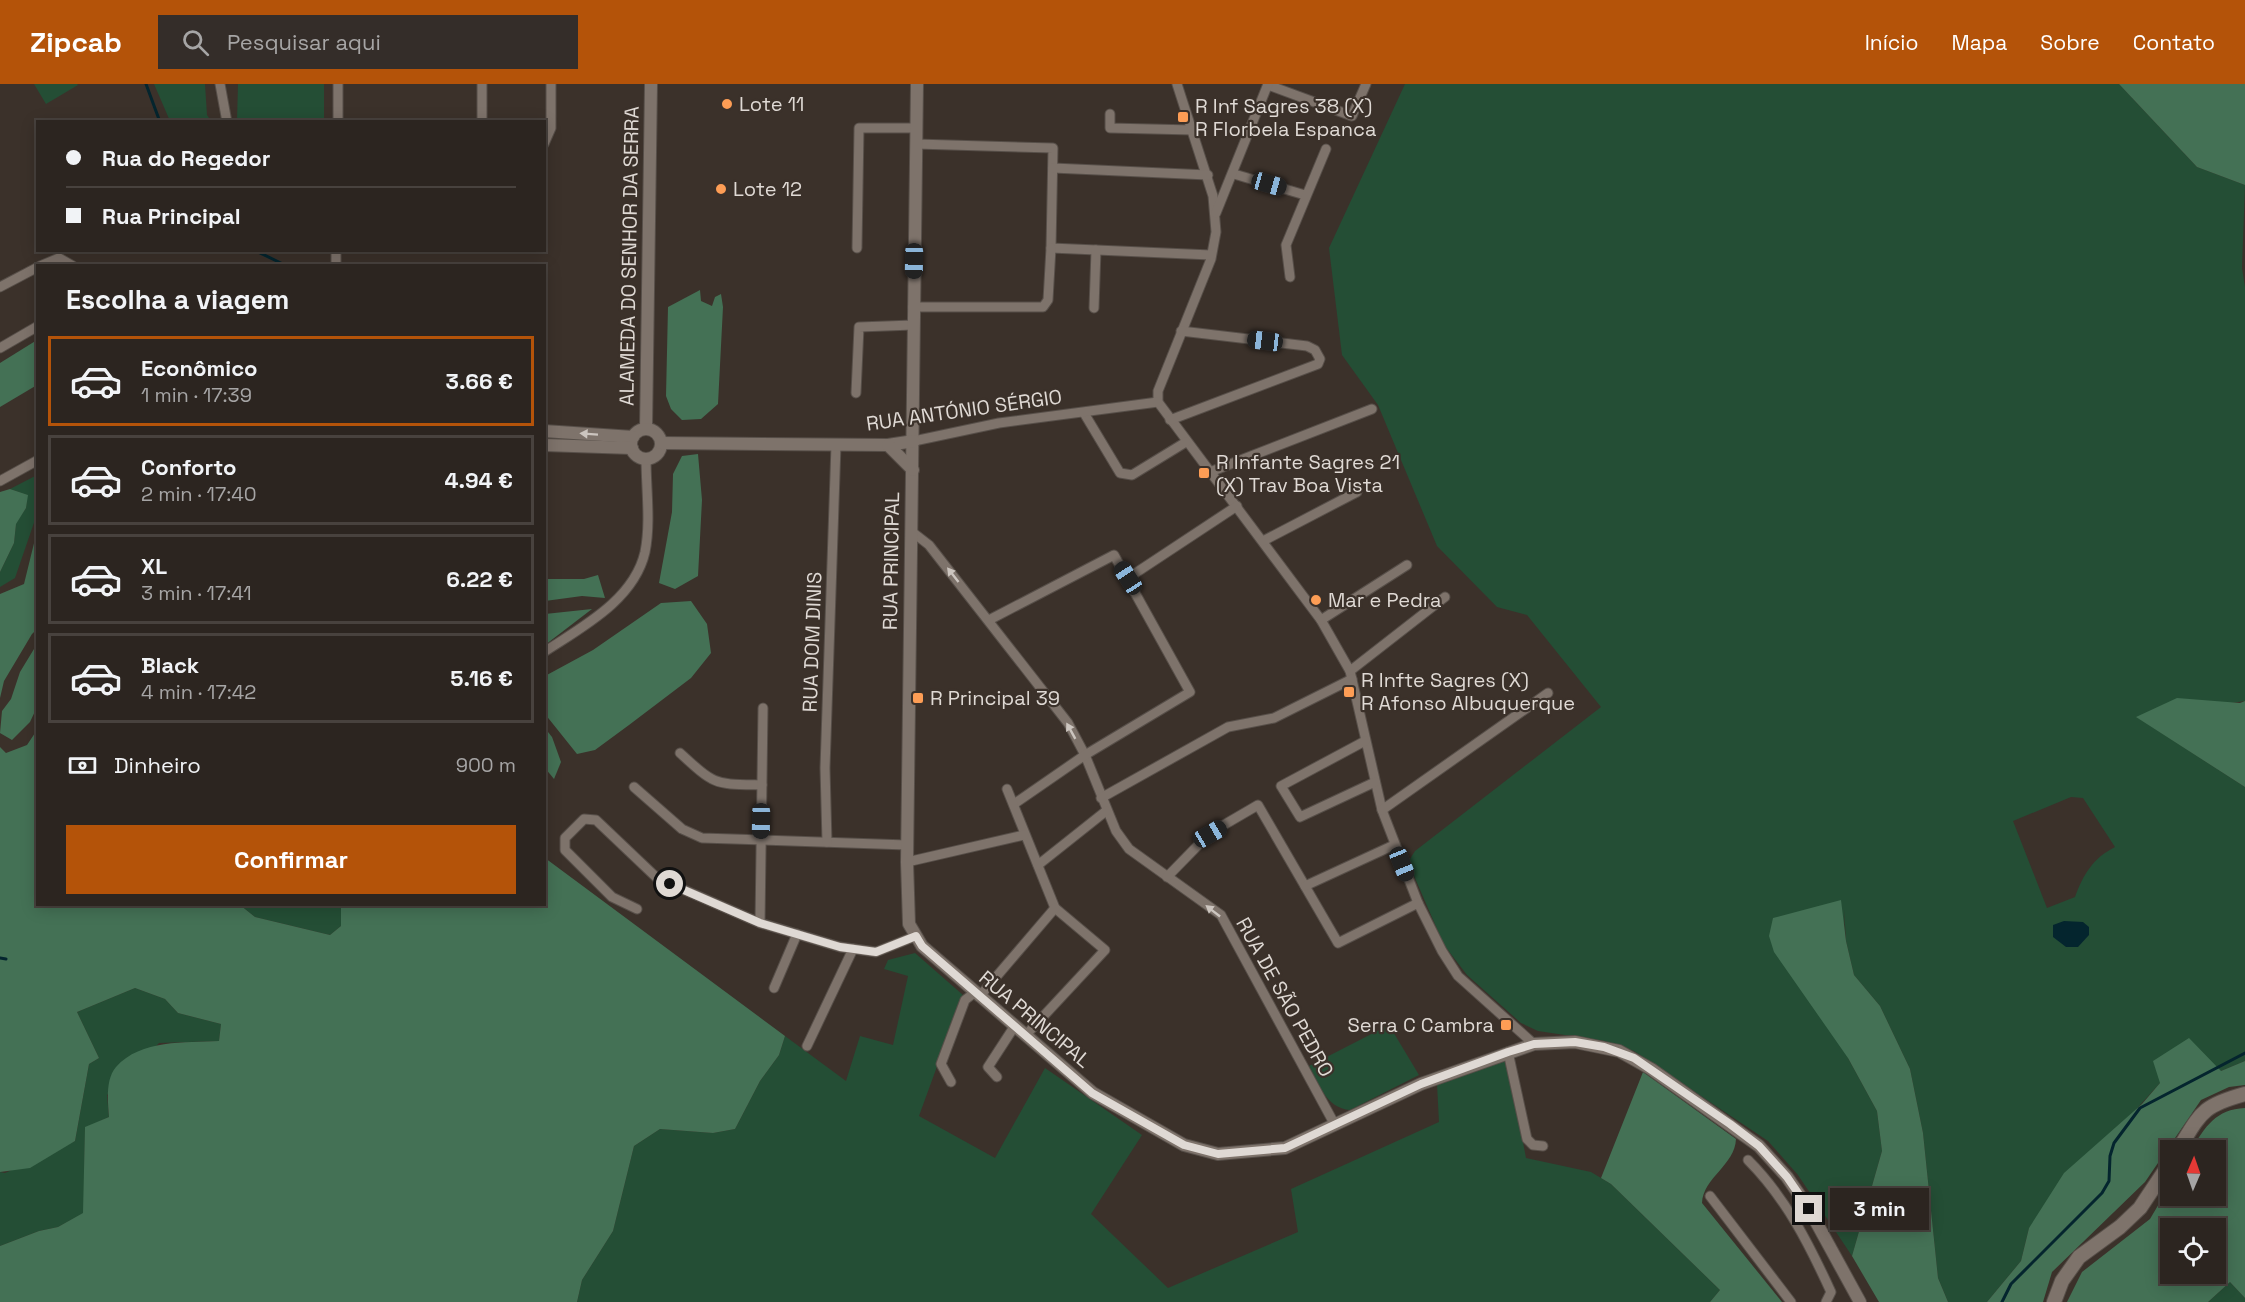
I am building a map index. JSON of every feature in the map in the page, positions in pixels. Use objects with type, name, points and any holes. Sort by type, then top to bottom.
[{"type":"main road","points":[[2184,1140],[2199,1117],[2213,1103],[2245,1094]]},
{"type":"main road","points":[[2054,1302],[2062,1281],[2079,1257],[2120,1227],[2140,1208],[2160,1178]]},
{"type":"street","points":[[220,84],[226,120]]},
{"type":"street","points":[[338,84],[338,120]]},
{"type":"street","points":[[482,84],[482,120]]},
{"type":"street","points":[[546,139],[551,128],[551,84]]},
{"type":"street","name":"ALAMEDA DO SENHOR DA SERRA","points":[[646,429],[651,84]]},
{"type":"street","name":"RUA PRINCIPAL","points":[[917,84],[907,862],[909,924],[922,946],[1092,1093],[1184,1145],[1218,1154],[1251,1153],[1285,1148],[1421,1084],[1534,1044],[1575,1042],[1619,1051],[1651,1069],[1759,1146],[1787,1177],[1809,1209],[1858,1298]]},
{"type":"street","points":[[1177,84],[1208,175],[1216,213]]},
{"type":"street","points":[[1366,84],[1352,116],[1268,84],[1234,174],[1216,213],[1211,255],[1158,391],[1158,402],[1321,620],[1351,675],[1382,810],[1394,845],[1418,903],[1458,976],[1534,1044]]},
{"type":"street","points":[[1110,114],[1110,128],[1193,130]]},
{"type":"street","points":[[857,248],[858,128],[916,128]]},
{"type":"street","points":[[914,307],[1042,307],[1048,300],[1053,168],[1053,148],[916,144]]},
{"type":"street","points":[[1290,277],[1286,245],[1326,149]]},
{"type":"street","points":[[1053,168],[1208,175]]},
{"type":"street","points":[[1234,174],[1305,195]]},
{"type":"street","points":[[1051,248],[1211,255]]},
{"type":"street","points":[[1094,308],[1096,250]]},
{"type":"street","points":[[44,264],[58,258],[69,264]]},
{"type":"street","points":[[0,287],[36,268]]},
{"type":"street","points":[[856,393],[859,327],[913,325]]},
{"type":"street","points":[[0,348],[36,327]]},
{"type":"street","points":[[1170,420],[1318,364],[1320,359],[1315,350],[1307,346],[1181,331]]},
{"type":"street","name":"RUA ANTÓNIO SÉRGIO","points":[[661,443],[888,445],[999,423],[1158,402]]},
{"type":"street","points":[[1210,472],[1372,410]]},
{"type":"street","points":[[1084,413],[1120,473],[1132,475],[1186,442]]},
{"type":"street","points":[[546,445],[632,442],[646,429],[657,433],[661,443],[657,454],[646,459],[640,457],[632,442]]},
{"type":"street","points":[[546,431],[632,442]]},
{"type":"street","name":"RUA DOM DINIS","points":[[827,842],[825,768],[836,445]]},
{"type":"street","points":[[888,445],[913,470]]},
{"type":"street","points":[[546,651],[609,606],[625,591],[645,553],[646,459]]},
{"type":"street","points":[[0,481],[36,461]]},
{"type":"street","points":[[1263,541],[1357,492]]},
{"type":"street","points":[[1128,578],[1237,506]]},
{"type":"street","name":"RUA DE SÃO PEDRO","points":[[912,531],[929,545],[1068,723],[1085,755],[1106,811],[1129,849],[1221,915],[1335,1125]]},
{"type":"street","points":[[989,620],[1114,555],[1190,692],[1085,755],[1014,804]]},
{"type":"street","points":[[1321,620],[1407,565]]},
{"type":"street","points":[[1101,798],[1228,727],[1274,718],[1351,675],[1445,597]]},
{"type":"street","points":[[1382,810],[1548,693]]},
{"type":"street","points":[[760,923],[763,708]]},
{"type":"street","points":[[1365,741],[1281,786],[1300,817],[1375,782]]},
{"type":"street","points":[[680,753],[709,779],[722,784],[762,784]]},
{"type":"street","points":[[634,787],[682,829],[702,838],[907,845]]},
{"type":"street","points":[[1008,789],[1024,835],[1055,908],[1106,950],[1025,1036]]},
{"type":"street","points":[[1167,877],[1210,834],[1258,805],[1338,943],[1418,903]]},
{"type":"street","points":[[1038,865],[1106,811]]},
{"type":"street","points":[[637,909],[612,897],[565,850],[565,838],[584,819],[596,820],[657,878],[760,923],[853,949],[876,952],[916,936]]},
{"type":"street","points":[[907,862],[1024,835]]},
{"type":"street","points":[[1305,886],[1394,845]]},
{"type":"street","points":[[951,1082],[941,1064],[965,1000],[976,995],[1055,908]]},
{"type":"street","points":[[774,988],[797,934]]},
{"type":"street","points":[[807,1046],[853,949]]},
{"type":"street","points":[[997,1077],[988,1067],[1014,1027]]},
{"type":"street","points":[[1508,1052],[1527,1139],[1533,1145],[1543,1146]]},
{"type":"street","points":[[1748,1160],[1777,1192],[1809,1242],[1831,1292],[1826,1302]]},
{"type":"street","points":[[1710,1196],[1791,1302]]},
{"type":"green space","points":[[34,84],[77,84],[78,85],[46,104]]},
{"type":"green space","points":[[154,84],[205,84],[207,115],[210,120],[170,120]]},
{"type":"green space","points":[[238,84],[324,84],[324,120],[237,120]]},
{"type":"green space","points":[[1405,84],[2119,84],[2197,167],[2245,185],[2242,268],[2245,287],[2245,701],[2137,717],[2245,787],[2245,1061],[2221,1071],[2160,1083],[2029,1228],[2021,1261],[1987,1302],[1948,1302],[1938,1278],[1923,1133],[1910,1069],[1880,1006],[1854,975],[1846,941],[1844,909],[1848,1058],[1877,1111],[1882,1151],[1852,1256],[1798,1175],[1768,1141],[1634,1051],[1605,1041],[1538,1031],[1521,1023],[1467,975],[1444,945],[1408,862],[1415,851],[1601,707],[1527,615],[1497,607],[1437,546],[1378,405],[1342,355],[1329,248]],"holes":[[[2071,797],[2083,798],[2115,847],[2101,856],[2090,868],[2075,897],[2047,908],[2013,821]]]},
{"type":"green space","points":[[2119,84],[2245,84],[2245,185],[2197,167]]},
{"type":"green space","points":[[700,290],[701,301],[712,306],[715,297],[721,294],[723,307],[718,404],[701,419],[682,420],[671,409],[666,396],[668,307]]},
{"type":"green space","points":[[36,341],[36,386],[0,407],[0,363]]},
{"type":"green space","points":[[698,454],[702,500],[698,576],[675,589],[659,583],[672,512],[673,474],[682,456]]},
{"type":"green space","points":[[36,476],[36,517],[15,578],[0,587],[0,572],[14,543],[16,523],[26,508],[27,495],[10,489]]},
{"type":"green space","points":[[10,489],[28,495],[26,508],[16,524],[14,543],[0,572],[0,492]]},
{"type":"green space","points":[[36,535],[36,630],[4,681],[0,698],[0,594],[24,584]]},
{"type":"green space","points":[[598,575],[605,598],[582,596],[546,601],[546,579],[584,579]]},
{"type":"green space","points":[[691,601],[707,624],[711,653],[691,678],[629,725],[595,750],[577,754],[546,715],[546,675],[593,650],[661,603]]},
{"type":"green space","points":[[592,609],[546,644],[546,614]]},
{"type":"green space","points":[[36,646],[36,709],[30,722],[12,740],[0,733],[2,711],[11,699],[20,672]]},
{"type":"green space","points":[[2177,698],[2240,703],[2245,701],[2245,787],[2136,717]]},
{"type":"green space","points":[[546,730],[552,737],[561,762],[554,779],[546,769]]},
{"type":"green space","points":[[36,732],[36,906],[241,906],[255,917],[330,935],[341,926],[341,906],[546,906],[546,859],[785,1036],[779,1055],[760,1081],[735,1129],[713,1133],[660,1129],[634,1146],[613,1231],[582,1280],[577,1302],[0,1302],[0,1246],[39,1231],[58,1227],[83,1213],[85,1127],[109,1117],[108,1098],[112,1072],[126,1058],[151,1047],[164,1044],[219,1041],[221,1024],[178,1013],[165,999],[135,988],[77,1012],[99,1058],[89,1064],[75,1141],[30,1168],[0,1172],[0,747],[6,753],[27,745]]},
{"type":"green space","points":[[1841,900],[1846,941],[1854,975],[1880,1006],[1910,1069],[1923,1133],[1938,1278],[1948,1302],[1879,1302],[1852,1256],[1882,1151],[1877,1111],[1848,1058],[1774,952],[1769,936],[1773,918]]},
{"type":"green space","points":[[241,906],[341,906],[341,926],[330,935],[255,917]]},
{"type":"green space","points":[[915,953],[963,995],[919,1116],[995,1158],[1045,1068],[1142,1135],[1091,1214],[1168,1288],[1298,1232],[1291,1189],[1439,1122],[1437,1084],[1505,1061],[1508,1064],[1526,1158],[1591,1172],[1611,1184],[1720,1290],[1710,1302],[577,1302],[582,1280],[613,1231],[634,1146],[660,1129],[713,1133],[735,1129],[760,1081],[779,1055],[785,1036],[846,1081],[860,1036],[893,1045],[908,976],[884,969],[888,960]]},
{"type":"green space","points":[[135,988],[165,999],[178,1013],[221,1024],[219,1041],[159,1043],[107,1095],[109,1117],[85,1128],[84,1213],[58,1227],[39,1231],[0,1246],[0,1172],[5,1173],[75,1141],[89,1064],[99,1058],[77,1012]]},
{"type":"green space","points":[[1389,1025],[1419,1075],[1350,1110],[1335,1105],[1325,1094],[1309,1066]]},
{"type":"green space","points":[[2189,1038],[2221,1071],[2245,1061],[2245,1085],[2229,1087],[2201,1100],[2174,1140],[2160,1140],[2160,1160],[2145,1182],[2052,1272],[2043,1302],[1987,1302],[2021,1261],[2029,1228],[2064,1173],[2142,1104],[2160,1083],[2153,1061]]},
{"type":"green space","points":[[1643,1072],[1736,1139],[1730,1156],[1708,1186],[1702,1203],[1782,1302],[1710,1302],[1720,1290],[1611,1184],[1601,1178]]},
{"type":"green space","points":[[2245,1108],[2245,1298],[2230,1282],[2208,1302],[2067,1302],[2082,1272],[2150,1219],[2160,1202],[2160,1206],[2226,1206],[2226,1140],[2197,1140],[2212,1121],[2226,1112]]},
{"type":"green space","points":[[2230,1282],[2245,1298],[2245,1302],[2208,1302]]},
{"type":"water","points":[[2064,921],[2083,922],[2089,927],[2089,935],[2078,947],[2066,947],[2053,937],[2053,925]]},
{"type":"waterway","points":[[146,84],[159,120]]},
{"type":"waterway","points":[[258,252],[283,264]]},
{"type":"waterway","points":[[0,958],[6,959]]},
{"type":"waterway","points":[[2002,1302],[2011,1284],[2102,1193],[2109,1181],[2110,1156],[2114,1143],[2140,1108],[2245,1053]]},
{"type":"place","name":"Lote 11","points":[[727,104]]},
{"type":"place","name":"R Inf Sagres 38 (X) R Florbela Espanca","points":[[1183,117]]},
{"type":"place","name":"Lote 12","points":[[721,189]]},
{"type":"place","name":"R Infante Sagres 21 (X) Trav Boa Vista","points":[[1204,473]]},
{"type":"place","name":"Mar e Pedra","points":[[1316,600]]},
{"type":"place","name":"R Infte Sagres (X) R Afonso Albuquerque","points":[[1349,692]]},
{"type":"place","name":"R Principal 39","points":[[918,698]]},
{"type":"place","name":"Serra C Cambra","points":[[1506,1025]]},
{"type":"route","points":[[670,884],[760,923],[840,947],[876,952],[916,936],[922,946],[974,993],[1092,1093],[1184,1145],[1218,1154],[1251,1153],[1285,1148],[1421,1084],[1508,1052],[1534,1044],[1575,1042],[1619,1051],[1634,1058],[1730,1124],[1759,1146],[1787,1177],[1809,1209]]}]
